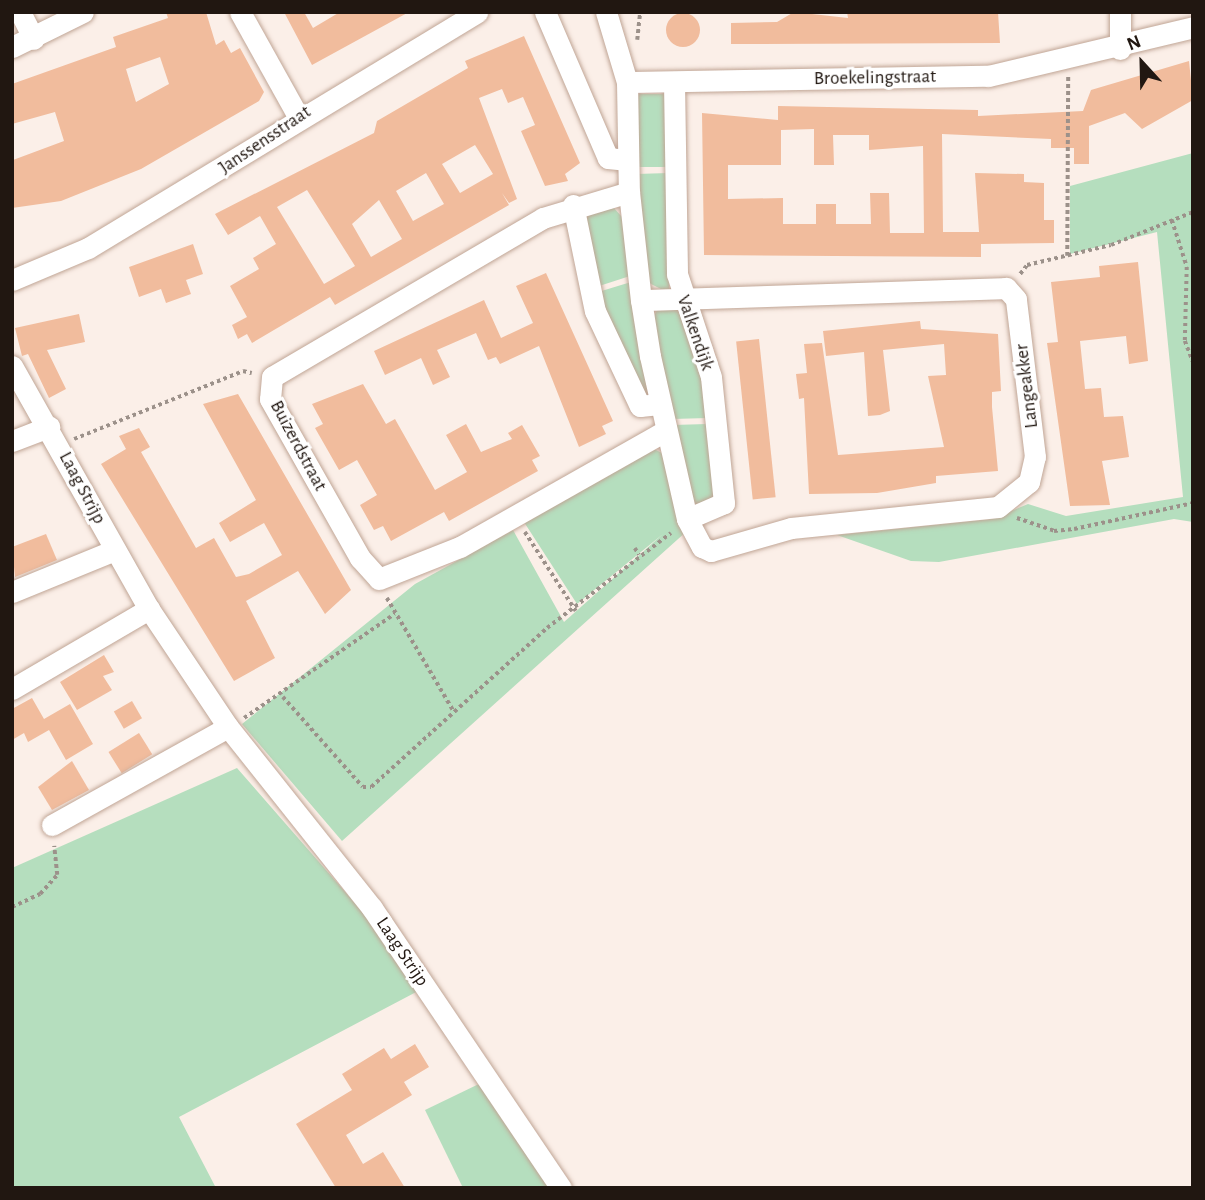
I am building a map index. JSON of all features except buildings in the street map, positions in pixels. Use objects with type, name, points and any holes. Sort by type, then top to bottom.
[{"type":"street","points":[[20,12],[34,38]]},
{"type":"street","points":[[12,47],[83,12]]},
{"type":"street","points":[[240,12],[298,116]]},
{"type":"street","name":"Janssensstraat","points":[[12,280],[100,241],[262,146],[298,116],[477,12]]},
{"type":"street","points":[[545,12],[608,158],[628,160]]},
{"type":"street","points":[[606,12],[627,82],[629,192],[641,300],[659,404],[688,521],[710,551],[791,528],[1004,505]]},
{"type":"street","points":[[1120,12],[1120,48]]},
{"type":"street","name":"Broekelingstraat","points":[[627,82],[988,76],[1068,61],[1193,27]]},
{"type":"street","name":"Valkendijk","points":[[674,82],[681,296],[711,377],[724,503],[688,521]]},
{"type":"street","name":"Buizerdstraat","points":[[629,192],[573,205],[272,377],[270,399],[360,558],[379,579],[460,547],[665,431]]},
{"type":"street","points":[[573,205],[596,311],[640,406],[659,404]]},
{"type":"street","points":[[641,300],[681,296],[1006,288]]},
{"type":"street","name":"Langeakker","points":[[1004,505],[1029,482],[1035,457],[1016,299],[1006,288]]},
{"type":"street","name":"Laag Strijp","points":[[12,366],[54,436],[149,609],[228,727],[372,908],[561,1188]]},
{"type":"street","points":[[12,441],[54,436]]},
{"type":"street","points":[[12,593],[115,550]]},
{"type":"street","points":[[12,689],[149,609]]},
{"type":"street","points":[[52,825],[228,727]]},
{"type":"path","points":[[637,49],[640,12]]},
{"type":"path","points":[[1067,256],[1068,61]]},
{"type":"path","points":[[1006,288],[1027,265],[1067,256],[1193,212]]},
{"type":"path","points":[[1172,220],[1187,267],[1185,341],[1193,362]]},
{"type":"path","points":[[54,436],[243,371],[272,377]]},
{"type":"path","points":[[1004,505],[1010,515],[1054,531],[1193,503]]},
{"type":"path","points":[[514,516],[576,611]]},
{"type":"path","points":[[283,696],[363,788],[453,710],[576,611],[639,555],[688,521]]},
{"type":"path","points":[[635,548],[639,555]]},
{"type":"path","points":[[228,727],[283,696],[321,660],[394,614],[453,710]]},
{"type":"path","points":[[12,907],[40,894],[57,875],[52,825]]},
{"type":"green space","points":[[638,94],[668,94],[668,167],[638,167]]},
{"type":"green space","points":[[1193,153],[1193,522],[1174,519],[939,562],[911,561],[837,535],[992,519],[1028,504],[1066,516],[1183,497],[1157,232],[1070,254],[1070,186]]},
{"type":"green space","points":[[669,173],[669,289],[661,289],[649,283],[636,174]]},
{"type":"green space","points":[[613,207],[623,218],[630,276],[593,288],[583,212]]},
{"type":"green space","points":[[631,282],[650,399],[647,400],[595,293]]},
{"type":"green space","points":[[677,303],[703,368],[708,418],[672,419],[652,320],[658,308]]},
{"type":"green space","points":[[707,424],[715,498],[696,509],[673,425]]},
{"type":"green space","points":[[654,449],[664,454],[687,531],[342,841],[242,724],[415,584],[513,530],[564,622],[663,534],[577,604],[522,519]]},
{"type":"green space","points":[[237,768],[367,917],[420,990],[179,1117],[216,1188],[12,1188],[12,868]]},
{"type":"green space","points":[[483,1082],[554,1188],[463,1188],[425,1110]]}]
